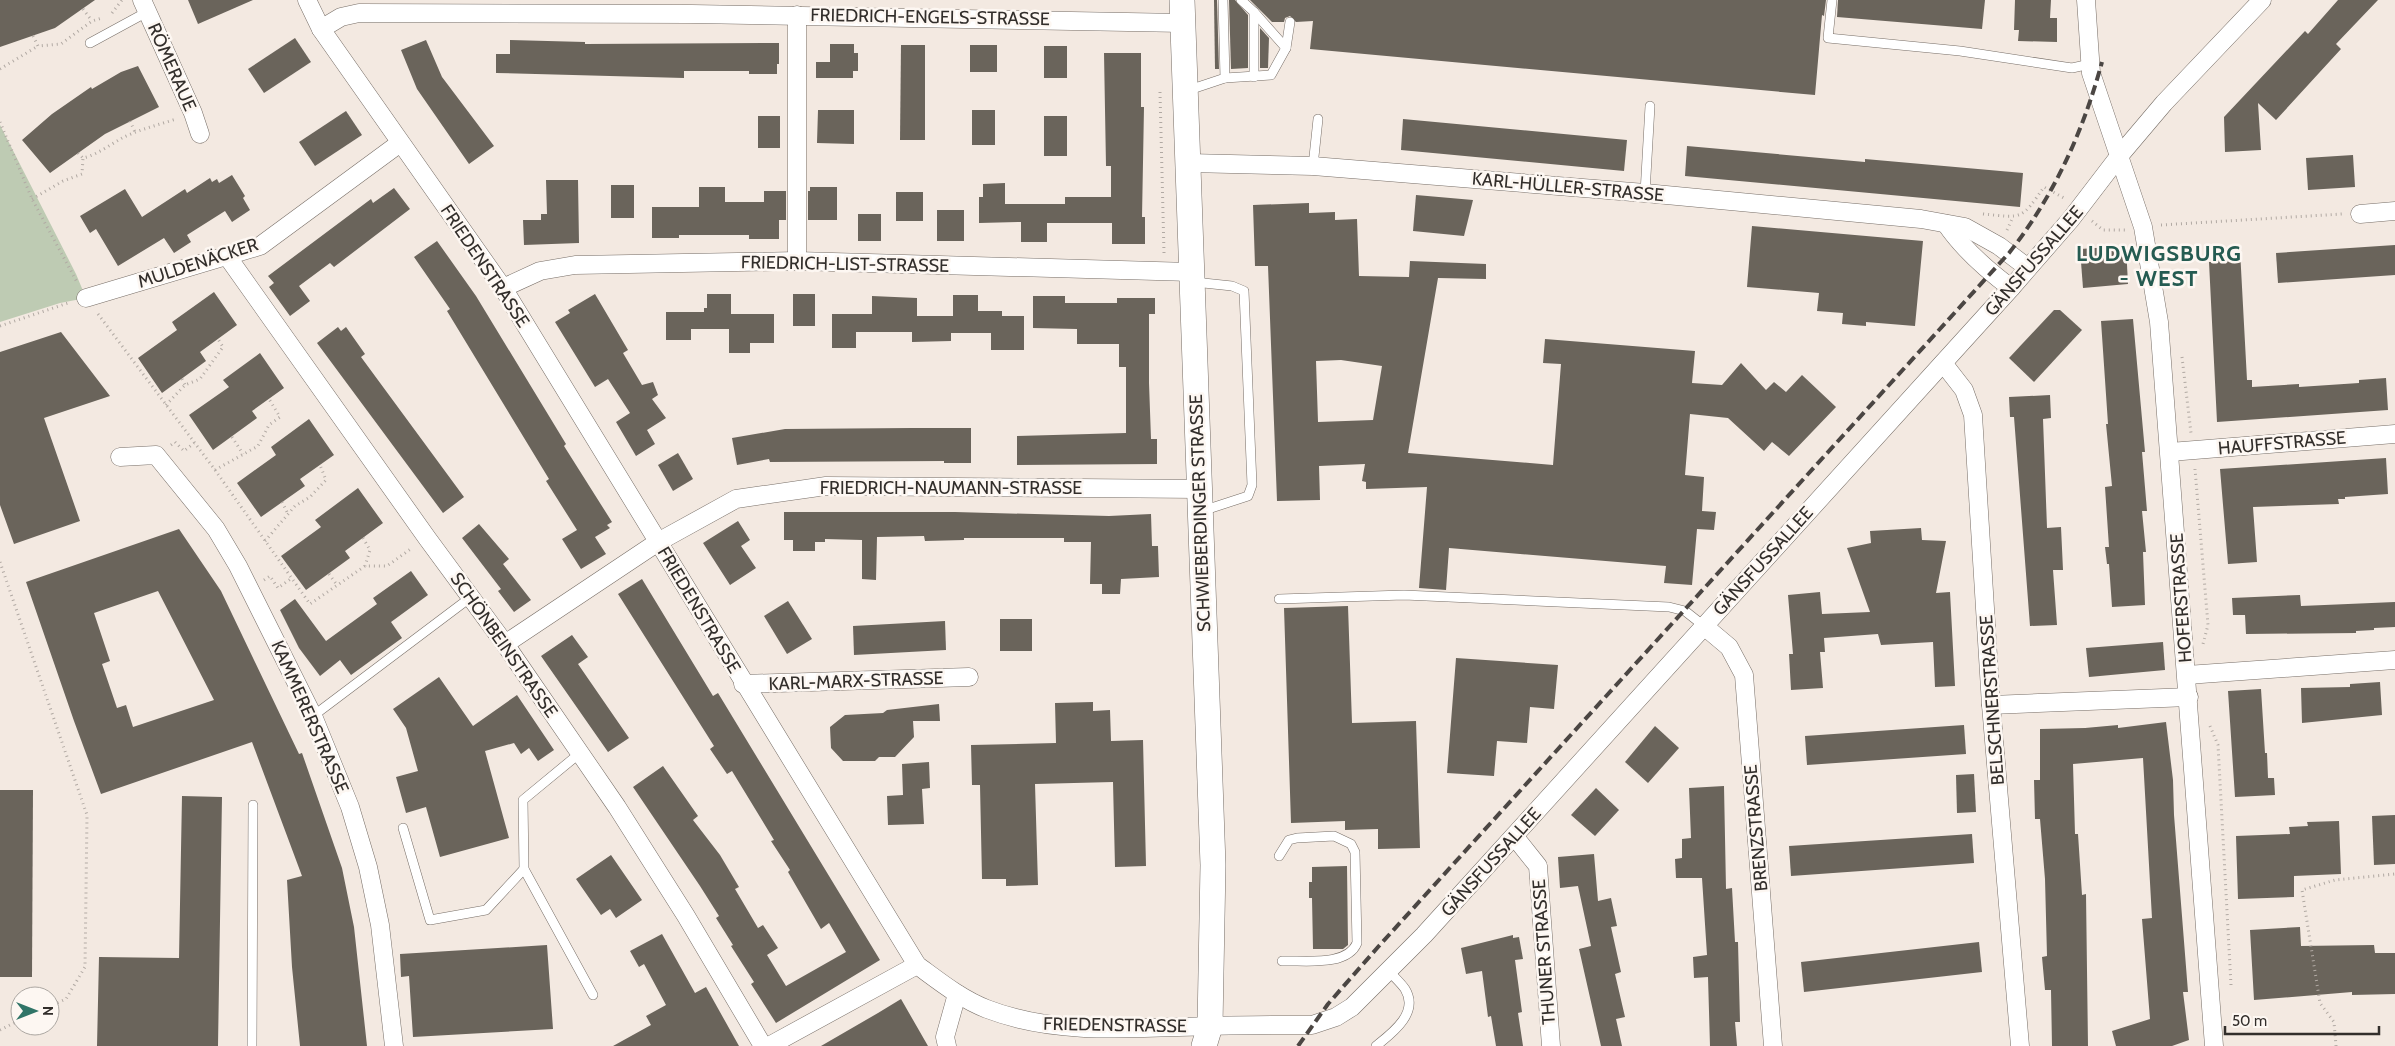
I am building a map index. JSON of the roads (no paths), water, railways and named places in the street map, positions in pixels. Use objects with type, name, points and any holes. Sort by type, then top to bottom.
[{"type":"main road","name":"SCHWIEBERDINGER STRASSE","points":[[1182,12],[1189,163],[1191,277],[1213,865],[1212,1039]]},
{"type":"street","name":"FRIEDENSTRASSE","points":[[307,0],[321,29],[504,288],[743,684],[917,965],[957,994],[986,1009],[1025,1022],[1064,1026],[1135,1029],[1212,1039]]},
{"type":"street","name":"HOFERSTRASSE","points":[[2086,0],[2090,64],[2143,227],[2159,322],[2214,1046]]},
{"type":"street","name":"GÄNSFUSSALLEE","points":[[1212,1039],[1312,1024],[1336,1017],[1352,1007],[1389,971],[1514,836],[2011,288],[2079,209],[2120,155],[2164,103],[2262,0]]},
{"type":"street","name":"RÖMERAUE","points":[[145,6],[193,113],[200,134]]},
{"type":"street","name":"FRIEDRICH-ENGELS-STRASSE","points":[[321,29],[342,17],[359,13],[692,7],[797,15],[1182,12]]},
{"type":"street","points":[[797,15],[797,261]]},
{"type":"street","name":"MULDENÄCKER","points":[[86,298],[260,246],[400,143]]},
{"type":"street","name":"KARL-HÜLLER-STRASSE","points":[[1189,163],[1313,166],[1645,193],[1921,219],[1965,227],[2028,268]]},
{"type":"street","points":[[2360,214],[2395,212]]},
{"type":"street","points":[[1946,224],[1954,235],[1984,265],[2011,288]]},
{"type":"street","name":"SCHÖNBEINSTRASSE","points":[[227,256],[427,538],[505,644],[617,807],[686,916],[763,1046]]},
{"type":"street","name":"FRIEDRICH-LIST-STRASSE","points":[[504,288],[540,271],[575,265],[797,261],[1165,271],[1191,277]]},
{"type":"street","name":"BELSCHNERSTRASSE","points":[[1943,363],[1964,390],[1973,415],[1991,705],[2020,1046]]},
{"type":"street","name":"HAUFFSTRASSE","points":[[2170,452],[2395,434]]},
{"type":"street","name":"KAMMERERSTRASSE","points":[[120,457],[156,455],[216,529],[238,566],[313,716],[350,807],[368,868],[381,934],[394,1046]]},
{"type":"street","name":"FRIEDRICH-NAUMANN-STRASSE","points":[[505,644],[658,542],[736,499],[826,486],[1200,500]]},
{"type":"street","name":"BRENZSTRASSE","points":[[1704,626],[1730,647],[1744,675],[1773,1046]]},
{"type":"street","points":[[2187,675],[2395,660]]},
{"type":"street","name":"KARL-MARX-STRASSE","points":[[743,684],[969,677]]},
{"type":"street","points":[[1991,705],[2189,698]]},
{"type":"street","name":"THUNER STRASSE","points":[[1514,836],[1538,866],[1551,1046]]},
{"type":"street","points":[[769,1046],[917,965]]},
{"type":"street","points":[[947,1046],[945,1037],[957,994]]},
{"type":"lane","points":[[1223,0],[1225,78]]},
{"type":"lane","points":[[1241,0],[1286,48]]},
{"type":"lane","points":[[1832,0],[1828,38],[1960,51],[2072,68],[2090,64]]},
{"type":"lane","points":[[90,43],[145,6]]},
{"type":"lane","points":[[1254,12],[1254,77]]},
{"type":"lane","points":[[1186,91],[1225,78],[1271,75],[1286,48],[1290,22]]},
{"type":"lane","points":[[1645,193],[1650,106]]},
{"type":"lane","points":[[1313,166],[1318,119]]},
{"type":"lane","points":[[1191,277],[1232,286],[1244,292],[1252,485],[1248,496],[1200,500]]},
{"type":"lane","points":[[1279,599],[1404,595],[1669,607],[1685,611],[1704,626]]},
{"type":"lane","points":[[313,716],[470,597]]},
{"type":"lane","points":[[580,753],[523,800],[524,869],[593,995]]},
{"type":"lane","points":[[252,1046],[253,806]]},
{"type":"lane","points":[[403,828],[430,920],[486,910],[524,869]]},
{"type":"lane","points":[[1279,856],[1289,840],[1334,836],[1351,844],[1355,852],[1357,943],[1355,948],[1338,959],[1282,961]]},
{"type":"lane","points":[[1376,1046],[1406,1019],[1408,1002],[1406,991],[1389,971]]},
{"type":"railway","points":[[1298,1046],[1328,1004],[1378,947],[2009,253],[2040,209],[2065,162],[2086,113],[2102,62]]},
{"type":"district","name":"LUDWIGSBURG - WEST","points":[[2159,266]]}]
